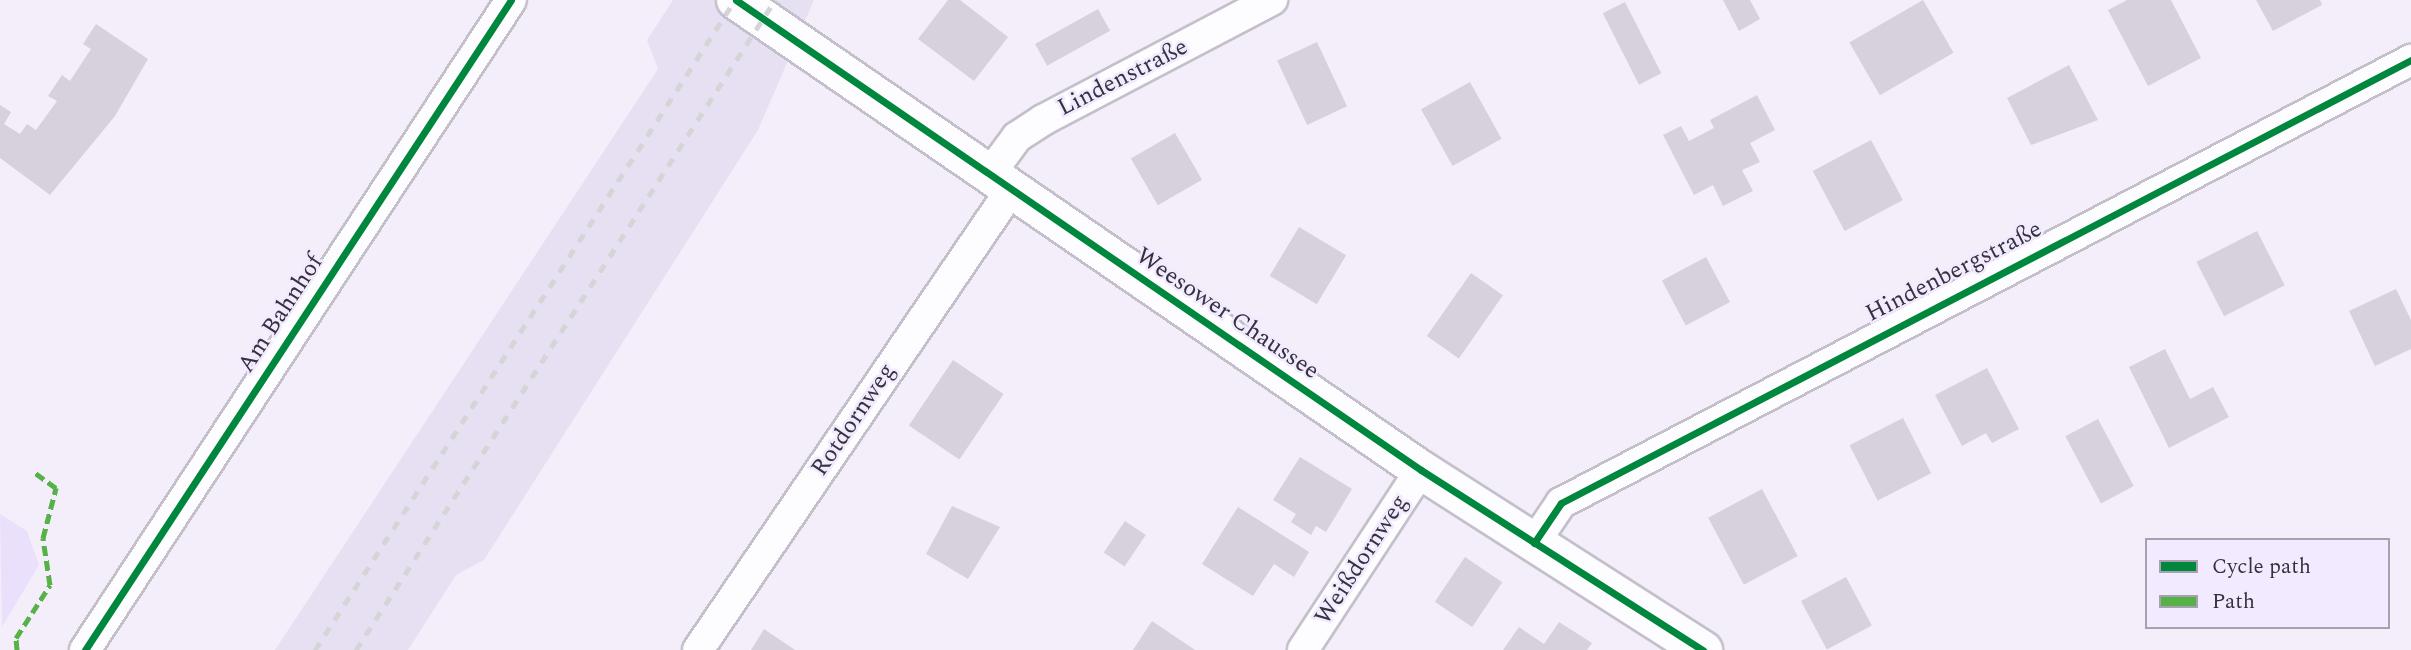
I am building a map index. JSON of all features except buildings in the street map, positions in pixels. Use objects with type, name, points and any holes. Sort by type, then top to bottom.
[{"type":"main road","name":"Weesower Chaussee","points":[[736,0],[1421,470],[1703,650]]},
{"type":"street","name":"Am Bahnhof","points":[[85,650],[511,0]]},
{"type":"street","name":"Lindenstraße","points":[[1000,183],[1017,137],[1043,120],[1272,0]]},
{"type":"street","name":"Hindenbergstraße","points":[[1534,543],[1561,503],[2411,60]]},
{"type":"street","name":"Rotdornweg","points":[[698,650],[1000,183]]},
{"type":"street","name":"Weißdornweg","points":[[1303,650],[1421,470]]},
{"type":"shaded area","points":[[673,0],[814,0],[758,130],[484,560],[456,575],[408,650],[275,650],[658,69],[647,40]]},
{"type":"shaded area","points":[[0,514],[27,531],[39,565],[2,627]]},
{"type":"railway","points":[[315,650],[735,0]]},
{"type":"railway","points":[[356,650],[775,0]]},
{"type":"marked path","points":[[17,650],[16,638],[50,585],[43,538],[56,488],[35,473]]},
{"type":"cycle path","points":[[85,650],[511,0]]},
{"type":"cycle path","points":[[736,0],[1421,470],[1703,650]]},
{"type":"cycle path","points":[[1534,543],[1561,503],[2411,60]]}]
